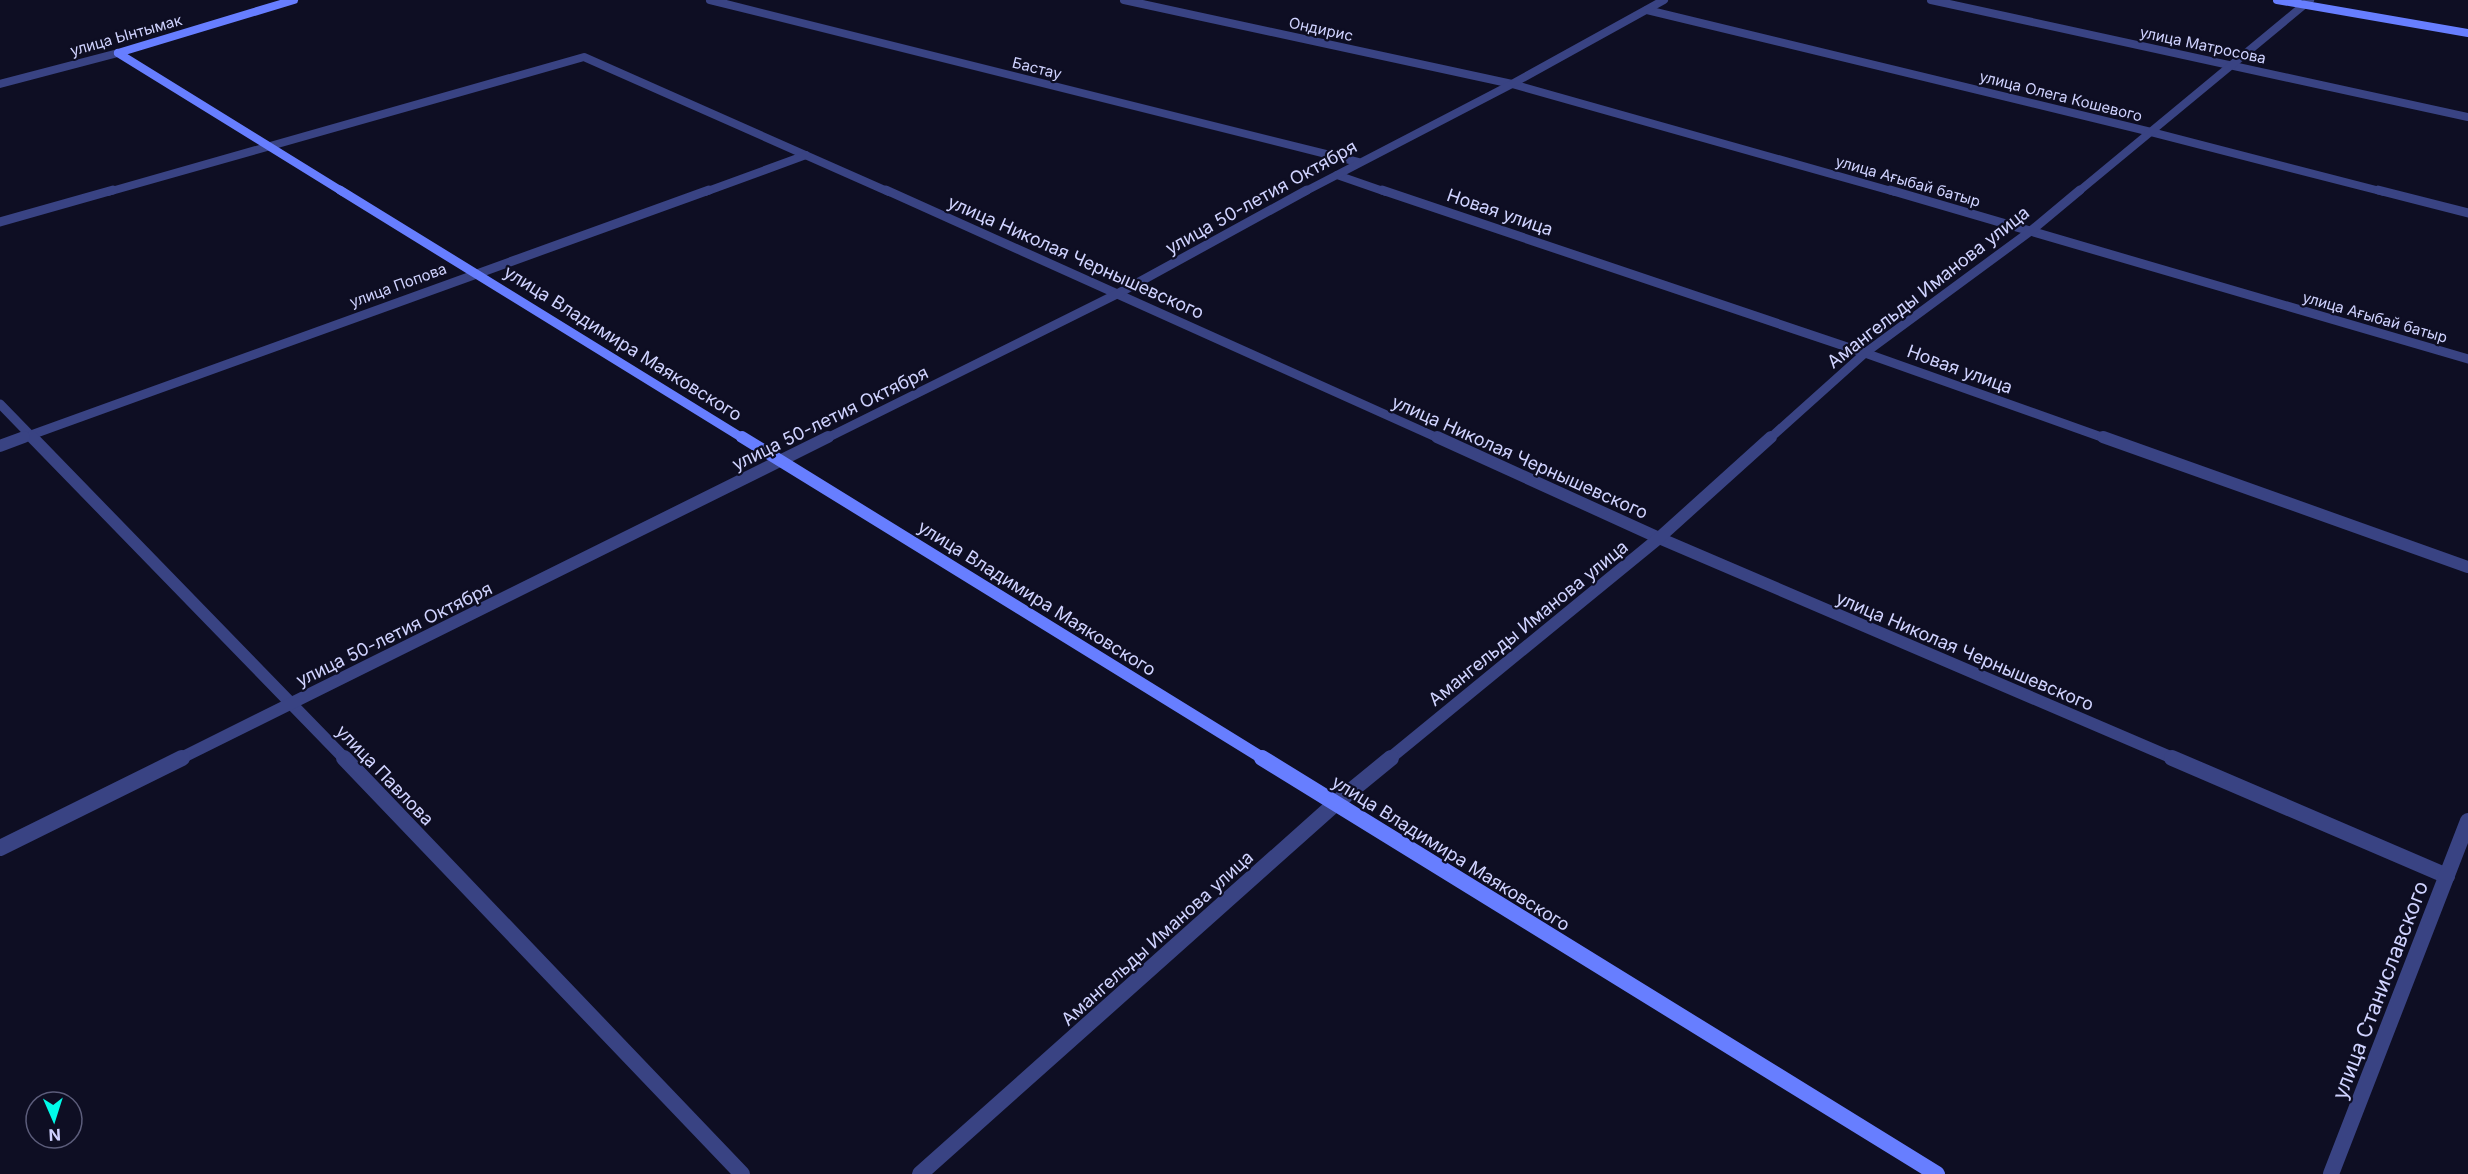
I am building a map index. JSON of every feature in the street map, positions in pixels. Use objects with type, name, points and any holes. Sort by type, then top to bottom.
[{"type":"street","name":"улица Ынтымак","points":[[0,84],[118,53],[294,0]]},
{"type":"street","name":"Бастау","points":[[710,0],[1358,162]]},
{"type":"street","name":"Ондирис","points":[[1124,0],[1512,84]]},
{"type":"street","name":"улица 50-летия Октября","points":[[0,848],[1119,293],[1358,162],[1512,84],[1664,0]]},
{"type":"street","name":"улица Матросова","points":[[1931,0],[2468,117]]},
{"type":"street","points":[[2277,0],[2308,2],[2468,33]]},
{"type":"street","name":"Амангельды Иманова улица","points":[[920,1174],[1336,803],[1659,538],[1865,353],[2032,230],[2308,2]]},
{"type":"street","name":"улица Олега Кошевого","points":[[1647,10],[2151,132],[2468,213]]},
{"type":"street","name":"улица Владимира Маяковского","points":[[118,53],[1937,1174]]},
{"type":"street","name":"улица Николая Чернышевского","points":[[268,145],[584,57],[1119,293],[1659,538],[2447,876]]},
{"type":"street","name":"улица Ағыбай батыр","points":[[1512,84],[2032,230],[2468,358]]},
{"type":"street","points":[[0,222],[268,145]]},
{"type":"street","name":"улица Попова","points":[[0,446],[806,155]]},
{"type":"street","name":"Новая улица","points":[[1337,175],[1865,353],[2468,567]]},
{"type":"street","name":"улица Павлова","points":[[0,404],[291,703],[742,1174]]},
{"type":"street","name":"улица Станиславского","points":[[2331,1174],[2468,821]]}]
